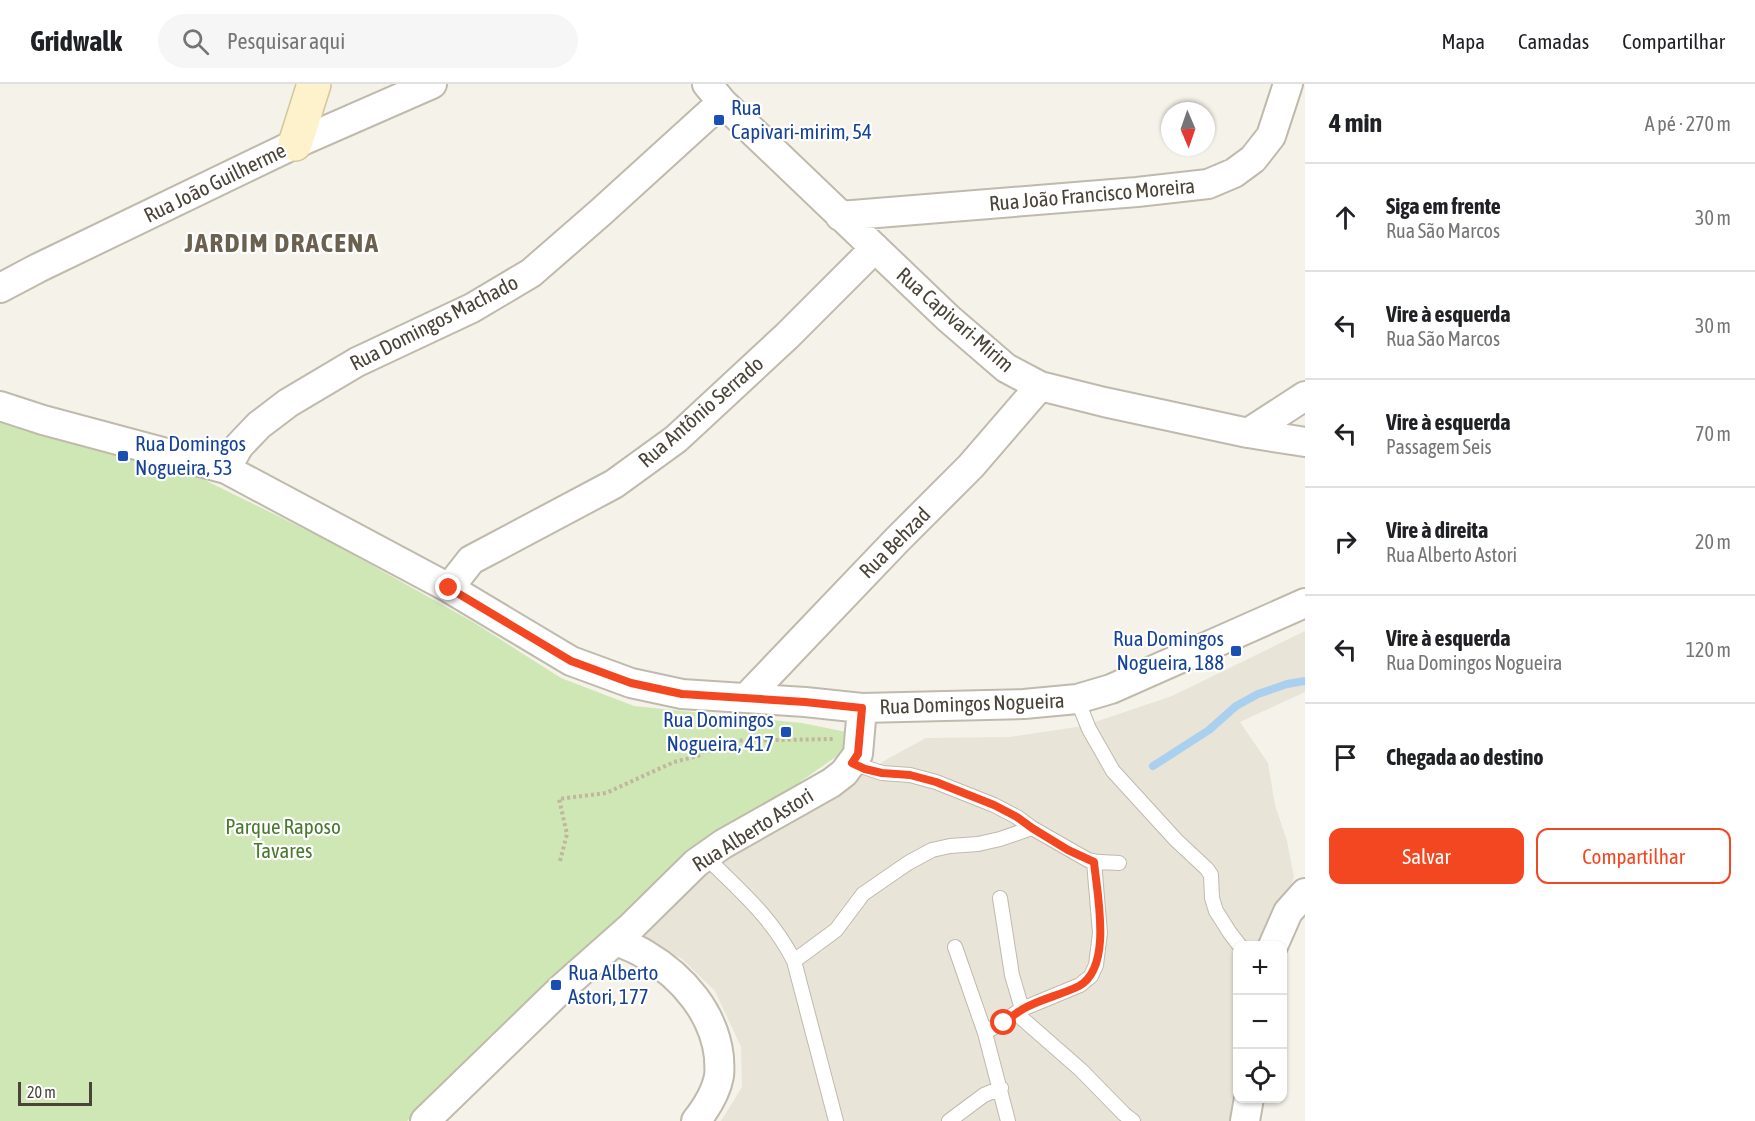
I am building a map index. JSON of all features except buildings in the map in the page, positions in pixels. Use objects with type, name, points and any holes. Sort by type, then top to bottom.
[{"type":"street","points":[[295,144],[314,84]]},
{"type":"street","name":"Rua João Guilherme","points":[[0,288],[295,144],[432,84]]},
{"type":"street","name":"Rua João Francisco Moreira","points":[[840,216],[1208,184],[1234,173],[1252,159],[1271,136],[1288,84]]},
{"type":"street","name":"Rua Capivari-Mirim","points":[[714,93],[948,318],[1006,368],[1040,386],[1104,402],[1248,433],[1305,442]]},
{"type":"street","name":"Rua Domingos Machado","points":[[226,469],[239,446],[259,425],[288,403],[357,362],[472,308],[531,273],[601,212],[714,93]]},
{"type":"street","name":"Rua Antônio Serrado","points":[[449,588],[471,560],[614,484],[676,439],[787,336],[874,248]]},
{"type":"street","name":"Rua Behzad","points":[[746,698],[971,466],[1040,386]]},
{"type":"street","points":[[1248,433],[1305,396]]},
{"type":"street","name":"Rua Domingos Nogueira","points":[[0,406],[43,420],[226,469],[449,588],[571,661],[631,683],[682,694],[862,708],[1024,704],[1077,699],[1111,689],[1305,603]]},
{"type":"street","points":[[852,763],[858,754],[862,708]]},
{"type":"street","name":"Rua Alberto Astori","points":[[425,1121],[561,989],[696,863],[723,844],[831,783],[852,763]]},
{"type":"street","points":[[1275,941],[1288,912],[1305,893]]},
{"type":"street","points":[[616,940],[644,953],[681,983],[696,999],[714,1032],[720,1073],[712,1097],[696,1121]]},
{"type":"street","points":[[1245,1121],[1248,1103]]},
{"type":"lane","points":[[1077,699],[1093,738],[1113,771],[1176,840],[1208,869],[1211,875],[1212,898],[1216,911],[1237,941]]},
{"type":"lane","points":[[852,763],[882,773],[910,775],[936,782],[994,805],[1094,862],[1119,863]]},
{"type":"lane","points":[[794,961],[836,930],[863,894],[908,863],[932,850],[978,844],[1032,828]]},
{"type":"lane","points":[[705,856],[770,921],[794,961],[836,1121]]},
{"type":"lane","points":[[985,1033],[1020,1012],[1080,985],[1091,976],[1096,964],[1100,933],[1094,862]]},
{"type":"lane","points":[[999,898],[1020,1012],[1133,1121]]},
{"type":"lane","points":[[955,947],[985,1033],[1008,1121]]},
{"type":"lane","points":[[949,1121],[984,1095],[1000,1088]]},
{"type":"path","points":[[560,861],[567,834],[559,799],[606,793],[674,762],[698,756],[715,741],[846,739],[852,763]]},
{"type":"shaded area","points":[[1305,631],[1305,692],[1240,722],[1268,763],[1275,805],[1287,841],[1294,877],[1270,941],[1233,941],[1233,1103],[1240,1103],[1245,1121],[721,1121],[742,1087],[741,1047],[715,991],[681,958],[636,941],[689,878],[798,816],[889,758],[926,738],[1010,737],[1083,726],[1172,696]]},
{"type":"green space","name":"Parque Raposo Tavares","points":[[0,420],[170,463],[327,540],[473,622],[561,678],[634,706],[802,723],[866,736],[686,861],[407,1121],[0,1121]]},
{"type":"waterway","points":[[1153,766],[1209,730],[1236,706],[1258,694],[1287,684],[1305,681]]},
{"type":"place","name":"Rua Capivari-mirim, 54","points":[[719,120]]},
{"type":"place","name":"Rua Domingos Nogueira, 53","points":[[123,456]]},
{"type":"place","name":"Rua Domingos Nogueira, 188","points":[[1236,651]]},
{"type":"place","name":"Rua Domingos Nogueira, 417","points":[[786,732]]},
{"type":"place","name":"Rua Alberto Astori, 177","points":[[556,985]]},
{"type":"district","name":"JARDIM DRACENA","points":[[282,243]]},
{"type":"route","points":[[449,588],[571,661],[631,683],[682,694],[862,708],[858,754],[852,763],[882,773],[910,775],[936,782],[994,805],[1068,850],[1094,862],[1100,933],[1096,964],[1091,976],[1080,985],[1022,1010],[1004,1023]]}]
